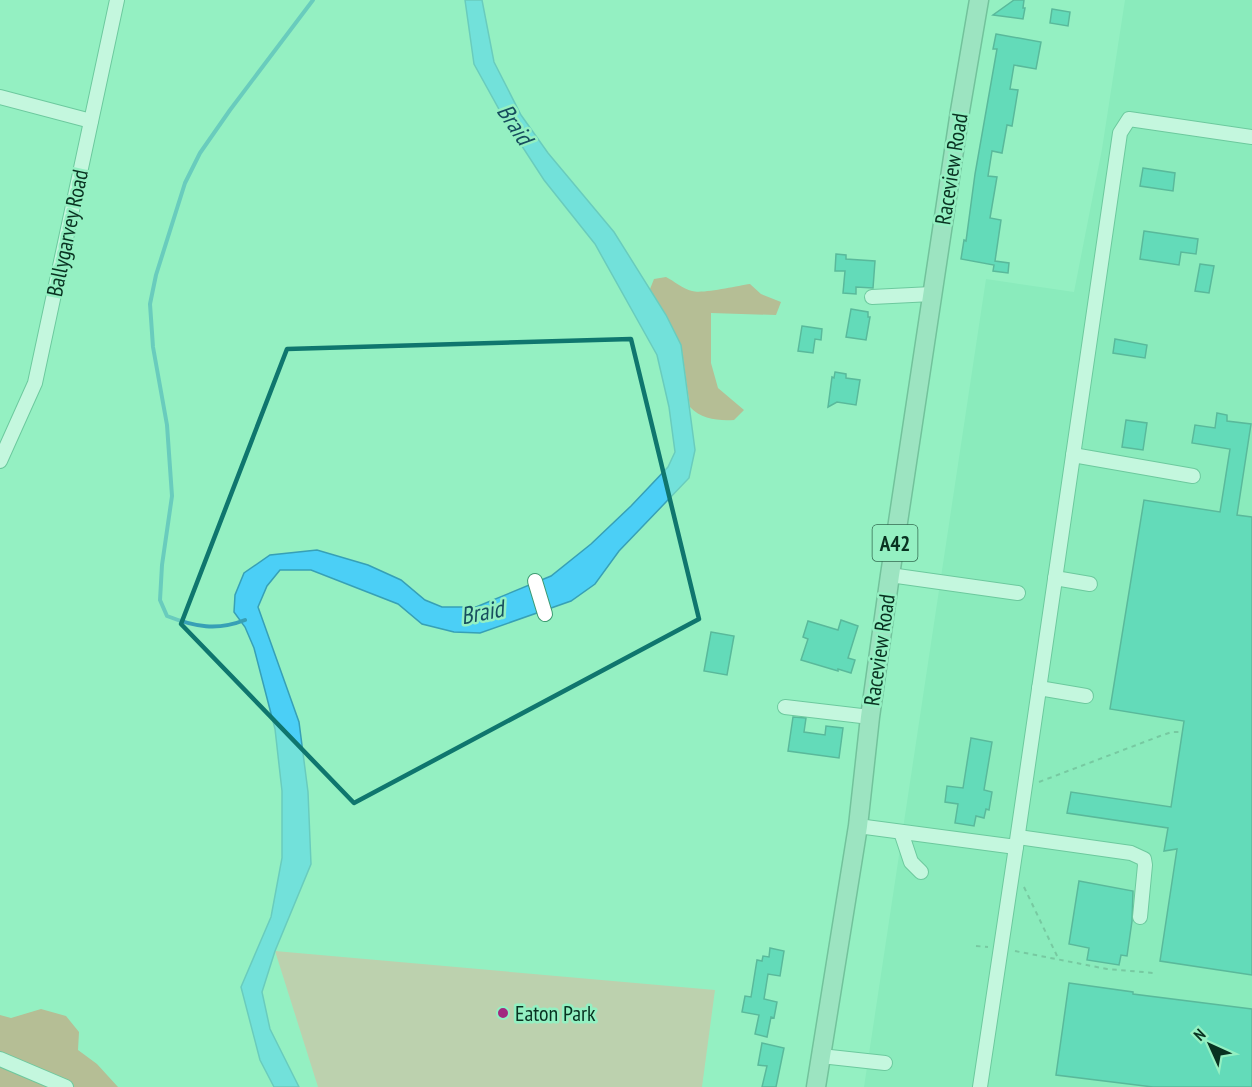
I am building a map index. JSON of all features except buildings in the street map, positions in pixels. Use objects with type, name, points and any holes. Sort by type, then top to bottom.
[{"type":"main road","name":"Raceview Road","points":[[816,1087],[858,826],[870,717],[932,294],[979,0]]},
{"type":"street","name":"Ballygarvey Road","points":[[0,461],[35,382],[117,0]]},
{"type":"street","points":[[0,97],[91,122]]},
{"type":"street","points":[[980,1087],[1120,133],[1129,119],[1252,137]]},
{"type":"street","points":[[872,297],[932,294]]},
{"type":"street","points":[[1073,455],[1192,477]]},
{"type":"street","points":[[890,575],[1018,592]]},
{"type":"street","points":[[1055,578],[1090,585]]},
{"type":"street","points":[[535,581],[545,614]]},
{"type":"street","points":[[1039,688],[1086,696]]},
{"type":"street","points":[[784,707],[870,717]]},
{"type":"street","points":[[858,826],[1131,853],[1144,859],[1145,865],[1140,917]]},
{"type":"street","points":[[901,832],[911,862],[921,872]]},
{"type":"street","points":[[820,1056],[885,1063]]},
{"type":"street","points":[[0,1059],[41,1082],[66,1087]]},
{"type":"path","points":[[1033,784],[1160,736],[1172,732],[1183,732]]},
{"type":"path","points":[[1023,884],[1059,960]]},
{"type":"path","points":[[976,946],[1107,969],[1154,973]]},
{"type":"highlighted area","points":[[631,339],[699,619],[354,803],[181,624],[287,349]]},
{"type":"shaded area","points":[[1125,0],[1252,0],[1252,1087],[864,1087],[986,279],[1074,292],[1102,149]]},
{"type":"shaded area","points":[[666,277],[685,289],[697,292],[750,284],[761,294],[781,302],[776,315],[711,313],[711,363],[718,388],[744,410],[734,420],[710,418],[690,407],[681,345],[650,289],[654,279]]},
{"type":"shaded area","name":"Eaton Park","points":[[275,951],[715,990],[702,1087],[318,1087]]},
{"type":"shaded area","points":[[41,1009],[66,1016],[79,1032],[78,1050],[97,1064],[118,1087],[0,1087],[0,1015],[11,1018]]},
{"type":"water","name":"Braid","points":[[465,0],[482,0],[494,62],[521,115],[548,153],[614,232],[666,315],[681,345],[695,450],[689,478],[619,551],[595,584],[571,601],[480,633],[454,632],[422,624],[398,604],[311,570],[280,570],[267,586],[258,607],[299,722],[308,792],[311,864],[275,951],[262,992],[270,1029],[299,1087],[274,1087],[260,1060],[241,987],[271,917],[282,858],[282,791],[275,729],[254,648],[245,627],[234,612],[235,595],[244,573],[270,555],[317,550],[368,565],[401,580],[425,600],[442,607],[476,607],[551,576],[591,544],[631,506],[668,467],[675,452],[669,407],[657,355],[595,244],[544,180],[505,120],[474,64]]},
{"type":"waterway","points":[[245,620],[225,626],[187,623],[167,616],[160,600],[162,565],[172,496],[167,425],[153,347],[150,304],[156,275],[185,183],[200,153],[313,0]]},
{"type":"place","name":"Eaton Park","points":[[503,1013]]}]
